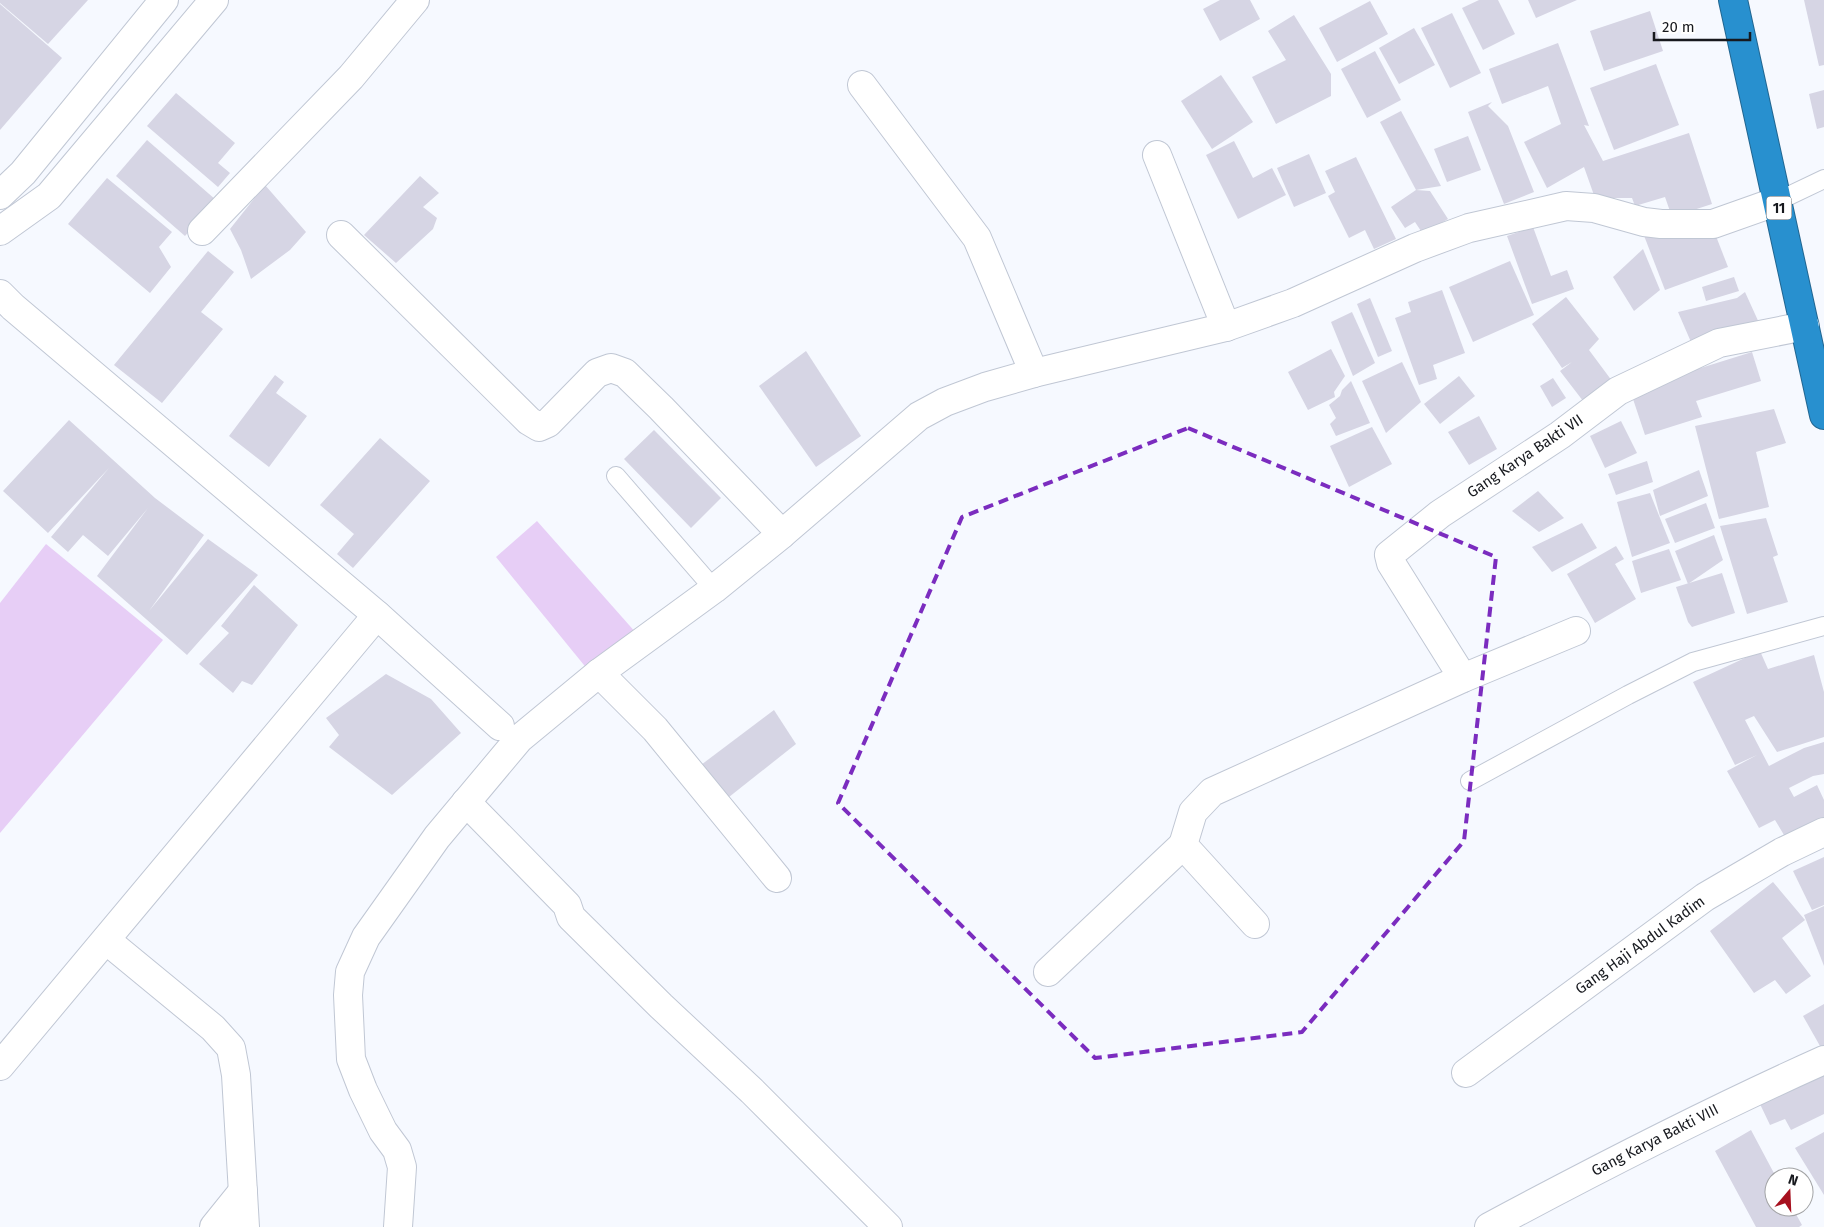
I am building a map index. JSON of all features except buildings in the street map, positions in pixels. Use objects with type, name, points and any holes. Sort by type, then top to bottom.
[{"type":"highway","name":"11","points":[[1733,0],[1824,415]]},
{"type":"street","points":[[0,195],[23,173],[164,0]]},
{"type":"street","points":[[0,231],[48,196],[214,0]]},
{"type":"street","points":[[202,231],[351,77],[415,0]]},
{"type":"street","points":[[862,86],[977,238],[1034,373]]},
{"type":"street","points":[[1157,155],[1226,327]]},
{"type":"street","points":[[398,1227],[402,1167],[397,1150],[383,1131],[362,1090],[351,1059],[348,995],[350,972],[366,937],[437,837],[519,739],[599,674],[714,589],[782,534],[919,416],[944,402],[985,387],[1034,373],[1226,327],[1293,303],[1415,248],[1469,228],[1566,206],[1582,206],[1604,210],[1644,222],[1661,224],[1714,224],[1778,201]]},
{"type":"street","points":[[341,235],[529,421],[539,427],[548,423],[596,373],[611,368],[625,373],[782,534]]},
{"type":"street","points":[[0,294],[377,616],[500,726]]},
{"type":"street","name":"Gang Karya Bakti VII","points":[[1463,678],[1391,563],[1389,555],[1440,514],[1560,435],[1618,391],[1719,343],[1805,326]]},
{"type":"street","points":[[5,1050],[106,940],[377,616]]},
{"type":"street","points":[[1048,972],[1183,845],[1193,812],[1212,792],[1463,678],[1576,631]]},
{"type":"street","points":[[599,674],[655,729],[777,878]]},
{"type":"street","points":[[466,802],[567,905],[571,917],[661,1006],[752,1091],[888,1227]]},
{"type":"street","name":"Gang Haji Abdul Kadim","points":[[1466,1073],[1705,897],[1734,878],[1824,832]]},
{"type":"street","points":[[1183,845],[1256,924]]},
{"type":"street","points":[[106,940],[213,1028],[231,1048],[236,1075],[245,1227]]},
{"type":"street","name":"Gang Karya Bakti VIII","points":[[1489,1227],[1613,1161],[1731,1102],[1824,1060]]},
{"type":"street","points":[[214,1227],[243,1191]]},
{"type":"lane","points":[[1778,201],[1824,180]]},
{"type":"lane","points":[[616,476],[714,589]]},
{"type":"lane","points":[[1470,781],[1693,662],[1824,626]]},
{"type":"highlighted area","points":[[1188,428],[1496,557],[1464,841],[1302,1032],[1095,1058],[838,803],[962,517]]},
{"type":"shaded area","points":[[537,521],[637,634],[588,670],[496,557]]},
{"type":"shaded area","points":[[46,544],[163,640],[0,833],[0,603]]}]
